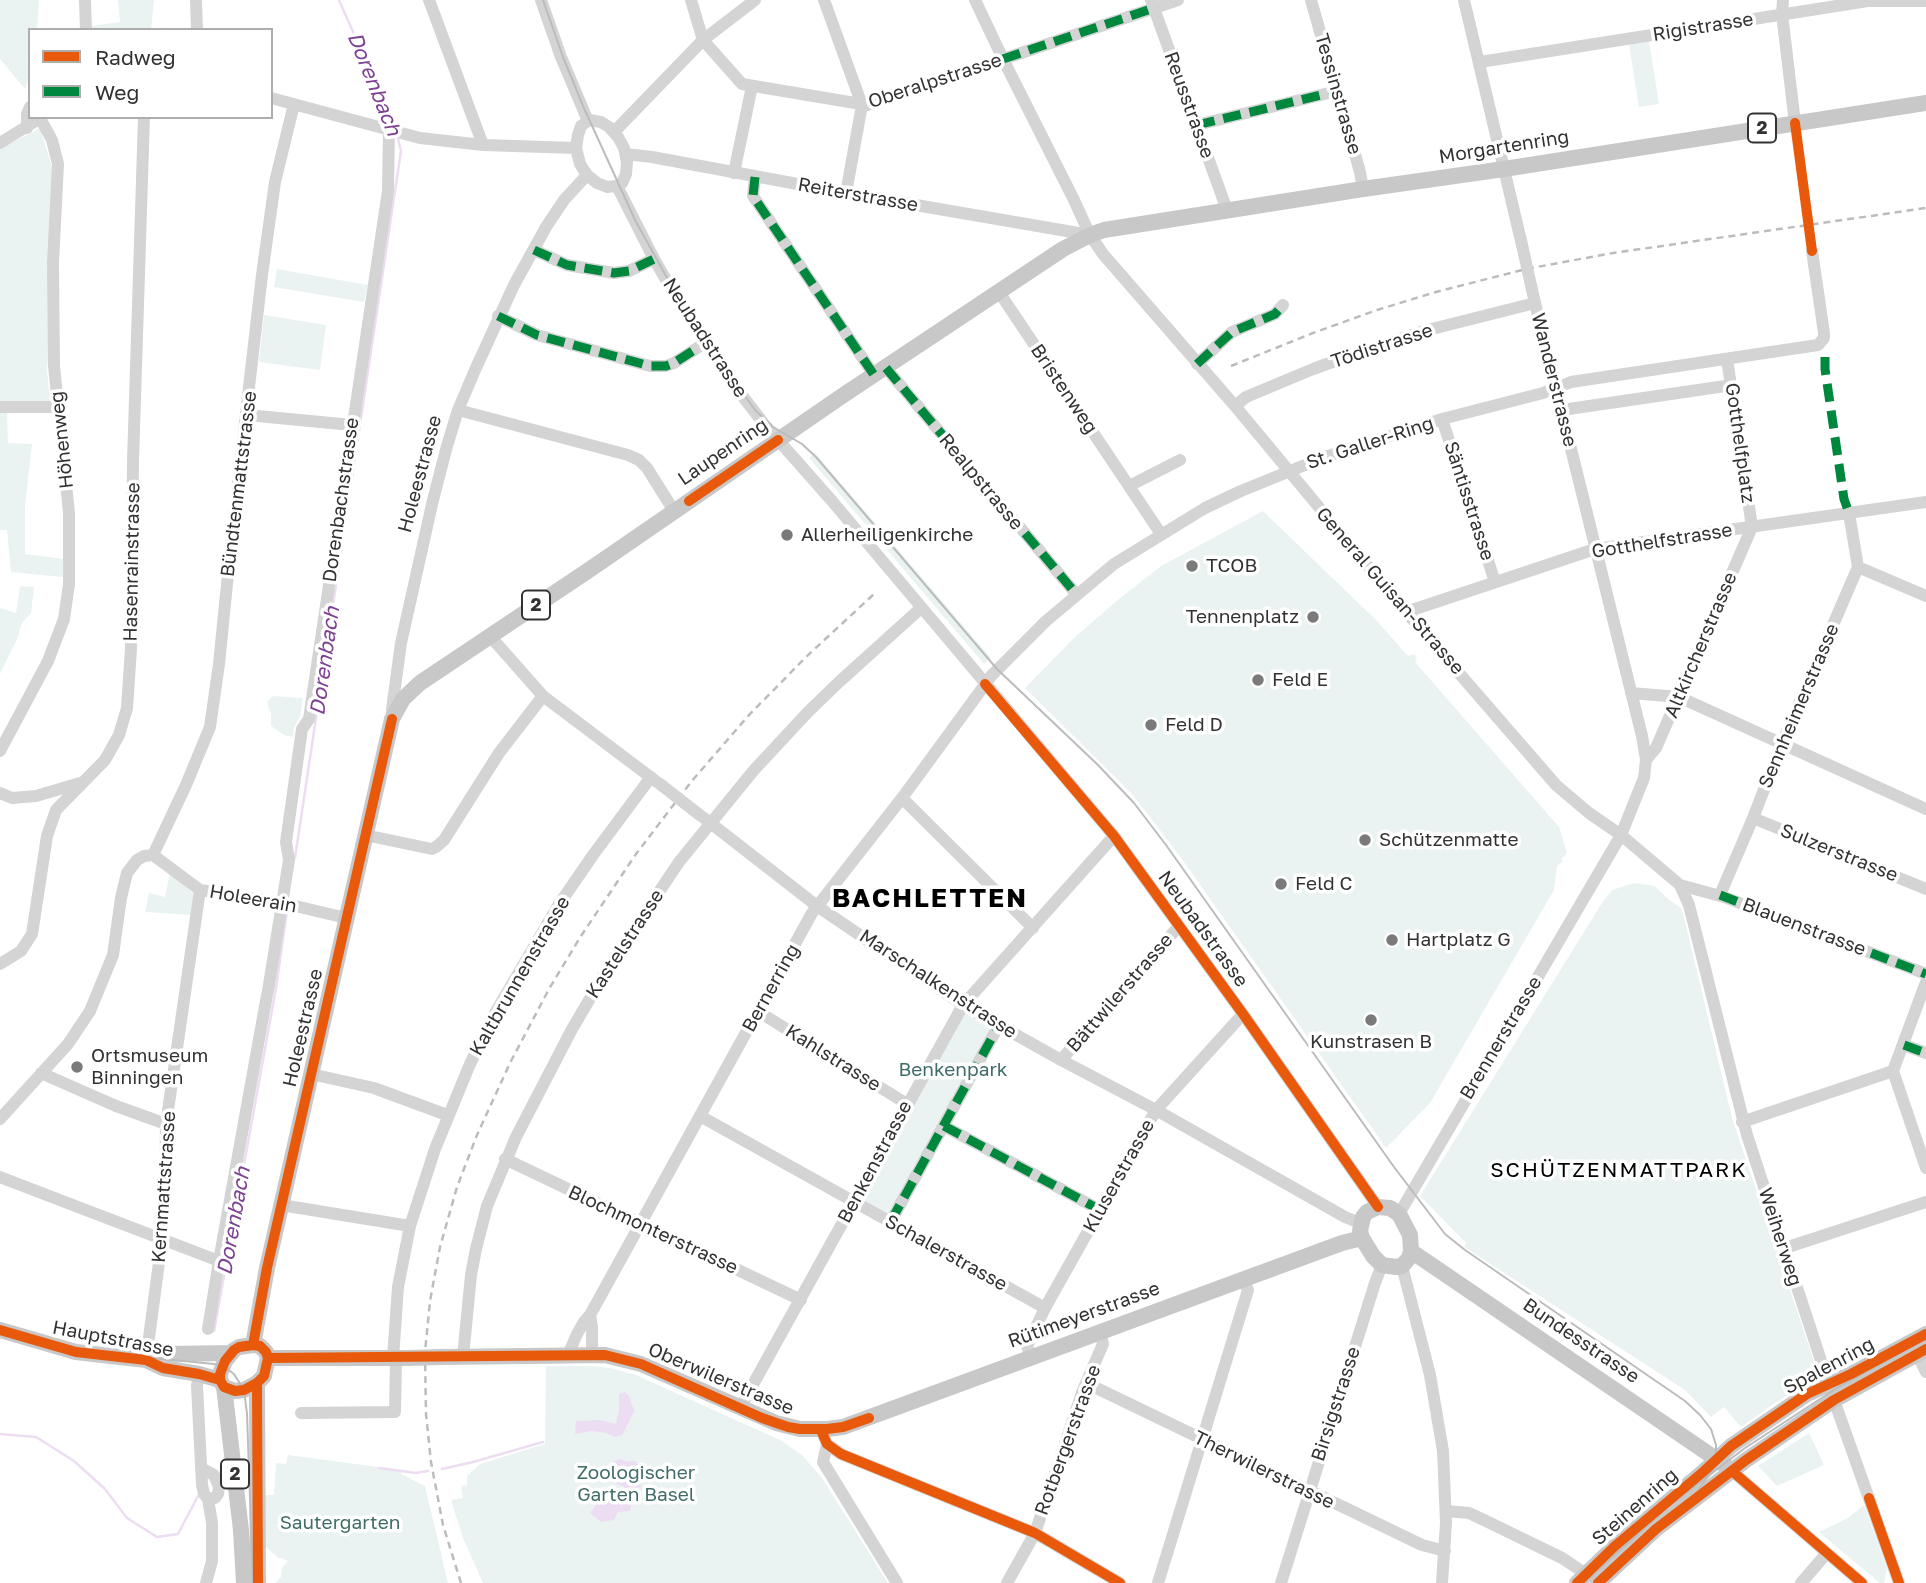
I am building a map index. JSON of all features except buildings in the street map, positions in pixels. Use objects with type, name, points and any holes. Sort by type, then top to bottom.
[{"type":"main road","name":"Morgartenring","points":[[1090,235],[1104,230],[1227,210],[1926,103]]},
{"type":"main road","name":"Laupenring","points":[[392,719],[403,699],[419,683],[1063,249],[1090,235]]},
{"type":"main road","name":"Holeestrasse","points":[[253,1345],[267,1268],[392,719]]},
{"type":"main road","points":[[1378,1207],[1390,1208],[1399,1214],[1410,1235],[1411,1251],[1402,1266],[1388,1267],[1373,1256],[1361,1231],[1367,1212],[1378,1207]]},
{"type":"main road","name":"Rütimeyerstrasse","points":[[824,1437],[843,1427],[1342,1243],[1361,1231]]},
{"type":"main road","name":"Bundesstrasse","points":[[1411,1251],[1725,1466]]},
{"type":"main road","name":"Hauptstrasse","points":[[0,1330],[76,1352],[146,1360],[163,1368],[199,1374],[222,1384]]},
{"type":"main road","name":"Spalenring","points":[[1725,1466],[1731,1446],[1807,1394],[1832,1393],[1918,1348],[1926,1334]]},
{"type":"main road","points":[[253,1345],[260,1346],[268,1358],[266,1371],[257,1383],[237,1391],[222,1384],[223,1366],[231,1353],[239,1347],[253,1345]]},
{"type":"main road","name":"Hauptstrasse","points":[[146,1360],[164,1354],[231,1353]]},
{"type":"main road","name":"Oberwilerstrasse","points":[[268,1358],[592,1354],[617,1357],[641,1364],[762,1418],[824,1437]]},
{"type":"main road","name":"2","points":[[244,1583],[251,1562],[257,1383]]},
{"type":"main road","name":"2","points":[[222,1384],[251,1562],[258,1583]]},
{"type":"main road","name":"Steinenring","points":[[1593,1581],[1615,1546],[1725,1466]]},
{"type":"street","points":[[86,0],[86,28]]},
{"type":"street","points":[[196,0],[197,28]]},
{"type":"street","points":[[429,0],[482,145]]},
{"type":"street","points":[[541,0],[588,121]]},
{"type":"street","points":[[691,0],[703,40]]},
{"type":"street","points":[[614,132],[703,40],[755,0]]},
{"type":"street","points":[[824,0],[862,105],[846,193]]},
{"type":"street","name":"General Guisan-Strasse","points":[[975,0],[1090,235],[1118,272],[1556,785],[1621,835],[1680,886]]},
{"type":"street","name":"Oberalpstrasse","points":[[703,40],[742,84],[862,105],[1003,59],[1152,4],[1178,0]]},
{"type":"street","name":"Tessinstrasse","points":[[1311,0],[1363,189]]},
{"type":"street","name":"Wanderstrasse","points":[[1464,0],[1646,760]]},
{"type":"street","points":[[1783,0],[1782,14],[1795,122]]},
{"type":"street","name":"Rigistrasse","points":[[1480,62],[1868,0],[1926,1]]},
{"type":"street","name":"Reusstrasse","points":[[1152,4],[1227,210]]},
{"type":"street","points":[[734,173],[752,86]]},
{"type":"street","points":[[1196,125],[1337,90]]},
{"type":"street","points":[[273,99],[420,138],[482,145],[576,148]]},
{"type":"street","name":"Bündtenmattstrasse","points":[[153,855],[210,727],[262,275],[275,182],[294,104]]},
{"type":"street","points":[[27,128],[28,112]]},
{"type":"street","points":[[0,143],[40,119]]},
{"type":"street","name":"Höhenweg","points":[[0,751],[48,661],[68,601],[69,513],[54,366],[53,263],[58,164],[52,140],[42,119]]},
{"type":"street","name":"Hasenrainstrasse","points":[[0,964],[21,951],[32,934],[47,836],[57,810],[105,760],[119,735],[127,708],[131,649],[133,461],[144,119]]},
{"type":"street","points":[[588,121],[601,122],[614,132],[626,154],[626,174],[622,183],[612,188],[603,186],[587,175],[578,160],[576,148],[579,130],[588,121]]},
{"type":"street","name":"Dorenbachstrasse","points":[[208,1329],[268,993],[287,904],[289,860],[286,842],[302,729],[309,719],[387,191],[389,130]]},
{"type":"street","name":"Reiterstrasse","points":[[626,154],[1090,235]]},
{"type":"street","name":"Holeestrasse","points":[[392,719],[397,668],[409,607],[444,457],[458,410],[498,316],[546,227],[564,200],[587,175]]},
{"type":"street","name":"Realpstrasse","points":[[755,177],[753,196],[880,372],[1077,595]]},
{"type":"street","name":"Neubadstrasse","points":[[617,186],[654,259],[734,385],[1114,836],[1378,1207]]},
{"type":"street","points":[[534,250],[567,265],[614,273],[629,271],[654,259]]},
{"type":"street","name":"St. Galler-Ring","points":[[985,684],[1028,639],[1114,564],[1205,508],[1289,471],[1442,419],[1543,393],[1571,382],[1818,345],[1824,338],[1824,333],[1812,251]]},
{"type":"street","name":"Bristenweg","points":[[999,292],[1161,534]]},
{"type":"street","name":"Tödistrasse","points":[[1235,406],[1246,397],[1366,350],[1437,328],[1535,303]]},
{"type":"street","points":[[1197,364],[1232,332],[1275,314],[1283,305]]},
{"type":"street","points":[[498,316],[537,335],[650,366],[674,363],[705,343]]},
{"type":"street","name":"Gotthelfplatz","points":[[1727,359],[1752,527]]},
{"type":"street","points":[[1562,410],[1732,385]]},
{"type":"street","points":[[0,407],[58,407]]},
{"type":"street","points":[[458,410],[639,460],[674,511]]},
{"type":"street","points":[[247,415],[352,425]]},
{"type":"street","name":"Säntisstrasse","points":[[1442,419],[1495,582]]},
{"type":"street","points":[[1129,486],[1181,460]]},
{"type":"street","name":"Gotthelfstrasse","points":[[1406,612],[1595,549],[1926,502]]},
{"type":"street","points":[[1849,513],[1858,567],[1926,596]]},
{"type":"street","name":"Altkircherstrasse","points":[[1646,760],[1656,748],[1752,527]]},
{"type":"street","name":"Sennheimerstrasse","points":[[1720,895],[1858,567]]},
{"type":"street","name":"Kastelstrasse","points":[[463,1357],[468,1295],[487,1206],[505,1159],[566,1040],[606,971],[705,820],[808,712],[875,648],[922,608]]},
{"type":"street","name":"Marschalkenstrasse","points":[[490,636],[543,696],[817,906],[963,1005],[1345,1217],[1361,1231]]},
{"type":"street","name":"Bernerring","points":[[568,1355],[583,1322],[590,1315],[817,906],[902,798],[985,684]]},
{"type":"street","points":[[1631,693],[1679,697],[1926,809]]},
{"type":"street","points":[[365,835],[432,849],[436,847],[444,840],[499,753],[543,696]]},
{"type":"street","name":"Brennerstrasse","points":[[1399,1214],[1621,835],[1644,778],[1646,760]]},
{"type":"street","name":"Kaltbrunnenstrasse","points":[[301,1413],[395,1412],[399,1358],[398,1287],[410,1226],[447,1115],[495,1013],[530,951],[593,855],[656,781]]},
{"type":"street","points":[[0,793],[12,797],[36,796],[81,783]]},
{"type":"street","points":[[902,798],[1033,928]]},
{"type":"street","name":"Sulzerstrasse","points":[[1753,818],[1926,889]]},
{"type":"street","name":"Benkenstrasse","points":[[740,1408],[963,1005],[1114,836]]},
{"type":"street","points":[[0,1119],[68,1044],[90,1011],[113,955],[127,873],[137,860],[153,855]]},
{"type":"street","name":"Holeerain","points":[[153,855],[200,890],[287,904],[346,918]]},
{"type":"street","name":"Blauenstrasse","points":[[1680,886],[1720,895],[1926,974]]},
{"type":"street","name":"Weiherweg","points":[[1680,886],[1689,905],[1742,1122],[1832,1393],[1899,1583]]},
{"type":"street","name":"Kernmattstrasse","points":[[146,1360],[162,1240],[166,1124],[200,890]]},
{"type":"street","name":"Bättwilerstrasse","points":[[1061,1060],[1179,926]]},
{"type":"street","points":[[1926,982],[1893,1071],[1926,1168]]},
{"type":"street","name":"Kahlstrasse","points":[[759,1012],[907,1104]]},
{"type":"street","name":"Kluserstrasse","points":[[1031,1357],[1027,1346],[1045,1308],[1156,1110],[1243,1014]]},
{"type":"street","points":[[891,1221],[999,1025]]},
{"type":"street","points":[[1904,1045],[1926,1053]]},
{"type":"street","points":[[1742,1122],[1893,1071]]},
{"type":"street","points":[[41,1073],[116,1106],[166,1124]]},
{"type":"street","points":[[311,1074],[374,1088],[447,1115]]},
{"type":"street","name":"Schalerstrasse","points":[[700,1116],[1045,1308]]},
{"type":"street","points":[[944,1126],[1100,1210]]},
{"type":"street","name":"Blochmonterstrasse","points":[[505,1159],[801,1300]]},
{"type":"street","points":[[0,1177],[219,1261]]},
{"type":"street","points":[[1785,1248],[1926,1202]]},
{"type":"street","points":[[281,1205],[410,1226]]},
{"type":"street","name":"Birsigstrasse","points":[[1281,1583],[1308,1491],[1382,1265]]},
{"type":"street","points":[[1402,1266],[1430,1375],[1443,1451],[1446,1511],[1442,1583]]},
{"type":"street","points":[[1158,1583],[1248,1290],[1243,1279]]},
{"type":"street","points":[[590,1315],[592,1354]]},
{"type":"street","name":"Rotbergerstrasse","points":[[1007,1583],[1035,1533],[1086,1383],[1103,1344],[1100,1332]]},
{"type":"street","points":[[1918,1348],[1926,1372]]},
{"type":"street","points":[[199,1374],[197,1386],[201,1468],[204,1494],[208,1499],[212,1523],[212,1561],[206,1583]]},
{"type":"street","name":"Therwilerstrasse","points":[[1086,1383],[1422,1545],[1445,1551]]},
{"type":"street","points":[[824,1437],[823,1462],[897,1583]]},
{"type":"street","name":"Oberwilerstrasse","points":[[824,1437],[841,1454],[1035,1533],[1119,1583]]},
{"type":"street","points":[[1725,1466],[1862,1583]]},
{"type":"street","points":[[1446,1511],[1469,1513],[1484,1520],[1562,1558],[1593,1581]]},
{"type":"street","points":[[1801,1583],[1827,1553]]},
{"type":"green space","points":[[0,0],[39,0],[37,28],[28,28],[28,81],[25,89],[0,59]]},
{"type":"green space","points":[[118,0],[154,0],[151,28],[92,28],[120,22]]},
{"type":"green space","points":[[1649,41],[1659,104],[1639,107],[1629,45]]},
{"type":"green space","points":[[40,128],[52,167],[53,290],[47,370],[50,401],[0,402],[0,149]]},
{"type":"green space","points":[[277,269],[368,285],[364,302],[274,287]]},
{"type":"green space","points":[[264,315],[326,325],[320,370],[259,362]]},
{"type":"green space","points":[[0,412],[7,412],[8,443],[32,444],[25,506],[25,554],[64,559],[63,577],[11,572],[7,530],[0,530]]},
{"type":"green space","points":[[815,453],[991,658],[984,664],[809,458]]},
{"type":"green space","name":"Schützenmatte","points":[[1263,511],[1376,620],[1408,656],[1414,654],[1417,658],[1415,662],[1559,827],[1567,853],[1557,866],[1554,890],[1430,1103],[1386,1148],[1179,855],[1132,794],[1025,688],[1076,636],[1161,566]]},
{"type":"green space","points":[[20,586],[34,587],[31,613],[22,623],[0,674],[0,608],[16,613]]},
{"type":"green space","points":[[273,696],[303,698],[293,737],[284,735],[271,726],[267,702]]},
{"type":"green space","points":[[170,873],[194,894],[192,915],[145,912],[149,893],[165,897]]},
{"type":"green space","name":"SCHÜTZENMATTPARK","points":[[1634,883],[1655,886],[1682,909],[1732,1118],[1819,1376],[1741,1427],[1724,1407],[1711,1417],[1685,1390],[1464,1247],[1466,1243],[1420,1196],[1602,903],[1612,890]]},
{"type":"green space","name":"Benkenpark","points":[[962,1007],[1001,1029],[894,1223],[856,1201]]},
{"type":"green space","name":"Zoologischer Garten Basel","points":[[546,1366],[611,1368],[636,1375],[780,1440],[801,1454],[822,1478],[888,1583],[483,1583],[463,1538],[451,1500],[463,1498],[461,1486],[467,1485],[467,1476],[480,1464],[545,1444]]},
{"type":"green space","points":[[1809,1433],[1824,1465],[1777,1486],[1758,1466]]},
{"type":"green space","name":"Sautergarten","points":[[288,1455],[401,1470],[401,1474],[425,1486],[448,1583],[275,1583],[281,1577],[282,1568],[288,1561],[278,1558],[264,1545],[265,1495],[274,1495],[276,1463],[286,1464]]},
{"type":"green space","points":[[1864,1505],[1887,1569],[1884,1583],[1880,1583],[1819,1532],[1848,1518]]},
{"type":"shaded area","points":[[625,1392],[635,1410],[622,1435],[615,1437],[591,1431],[575,1434],[576,1421],[600,1420],[616,1424],[619,1394]]},
{"type":"shaded area","points":[[614,1461],[635,1461],[641,1467],[644,1477],[636,1483],[642,1486],[627,1491],[632,1500],[630,1511],[618,1512],[614,1520],[601,1522],[590,1513],[597,1503],[606,1497],[604,1489],[609,1487],[619,1492],[624,1490],[624,1487],[609,1476]]},
{"type":"waterway","name":"Dorenbach","points":[[339,0],[394,125]]},
{"type":"waterway","name":"Dorenbach","points":[[295,858],[401,151],[397,135]]},
{"type":"waterway","name":"Dorenbach","points":[[214,1331],[276,988],[287,910]]},
{"type":"waterway","points":[[0,1434],[36,1437],[74,1461],[105,1489],[127,1518],[157,1537],[178,1534],[198,1496]]},
{"type":"waterway","points":[[442,1469],[543,1442]]},
{"type":"waterway","points":[[379,1468],[416,1473],[428,1471]]},
{"type":"tram line","points":[[543,0],[583,106],[636,222],[680,301],[755,410],[773,427],[802,444],[816,457],[997,669],[1134,803],[1394,1167],[1445,1234],[1685,1401],[1700,1415],[1711,1429],[1716,1454],[1711,1473],[1699,1488]]},
{"type":"tram line","points":[[0,1328],[41,1342],[90,1352],[214,1364],[223,1366],[234,1374],[244,1390],[247,1414],[253,1583]]},
{"type":"tram line","points":[[1584,1583],[1670,1505],[1745,1448],[1840,1386],[1926,1339]]},
{"type":"railway","points":[[1231,366],[1377,310],[1526,269],[1613,253],[1926,208]]},
{"type":"railway","points":[[461,1583],[443,1525],[431,1462],[426,1414],[425,1352],[430,1301],[440,1247],[457,1187],[477,1135],[510,1063],[549,989],[636,854],[691,782],[749,715],[874,594]]},
{"type":"marked path","points":[[1003,59],[1154,8]]},
{"type":"marked path","points":[[1197,125],[1337,91]]},
{"type":"marked path","points":[[755,177],[753,196],[874,375]]},
{"type":"marked path","points":[[534,250],[567,265],[614,273],[629,271],[654,259]]},
{"type":"marked path","points":[[1197,364],[1232,332],[1275,314],[1283,305]]},
{"type":"marked path","points":[[498,316],[537,335],[650,366],[674,363],[705,343]]},
{"type":"marked path","points":[[1825,357],[1844,499],[1849,513]]},
{"type":"marked path","points":[[886,368],[1077,595]]},
{"type":"marked path","points":[[1720,895],[1926,974]]},
{"type":"marked path","points":[[891,1221],[999,1025]]},
{"type":"marked path","points":[[1904,1045],[1926,1053]]},
{"type":"marked path","points":[[944,1126],[1100,1210]]},
{"type":"cycle path","points":[[1795,123],[1812,251]]},
{"type":"cycle path","points":[[689,501],[778,440]]},
{"type":"cycle path","points":[[985,684],[1114,836],[1378,1207]]},
{"type":"cycle path","points":[[253,1345],[267,1268],[392,719]]},
{"type":"cycle path","points":[[0,1330],[76,1352],[146,1360],[163,1368],[220,1380]]},
{"type":"cycle path","points":[[1577,1583],[1615,1546],[1731,1446],[1807,1394],[1926,1334]]},
{"type":"cycle path","points":[[253,1345],[260,1346],[266,1352],[268,1358],[264,1376],[244,1390],[235,1391],[224,1387],[220,1374],[225,1361],[239,1347],[253,1345]]},
{"type":"cycle path","points":[[1598,1583],[1656,1529],[1746,1460],[1834,1400],[1926,1349]]},
{"type":"cycle path","points":[[268,1358],[605,1355],[641,1364],[788,1427],[827,1429],[843,1427],[869,1418]]},
{"type":"cycle path","points":[[257,1383],[258,1583]]},
{"type":"cycle path","points":[[821,1430],[827,1444],[841,1454],[1035,1533],[1120,1583]]},
{"type":"cycle path","points":[[1732,1471],[1862,1583]]},
{"type":"cycle path","points":[[1869,1498],[1899,1583]]},
{"type":"place","name":"Allerheiligenkirche","points":[[787,535]]},
{"type":"place","name":"TCOB","points":[[1192,566]]},
{"type":"place","name":"Tennenplatz","points":[[1313,617]]},
{"type":"place","name":"Feld E","points":[[1258,680]]},
{"type":"place","name":"Feld D","points":[[1151,725]]},
{"type":"place","name":"Schützenmatte","points":[[1365,840]]},
{"type":"place","name":"Feld C","points":[[1281,884]]},
{"type":"place","name":"Hartplatz G","points":[[1392,940]]},
{"type":"place","name":"Kunstrasen B","points":[[1371,1020]]},
{"type":"place","name":"Ortsmuseum Binningen","points":[[77,1067]]},
{"type":"district","name":"BACHLETTEN","points":[[930,899]]},
{"type":"district","name":"SCHÜTZENMATTPARK","points":[[1619,1170]]}]
